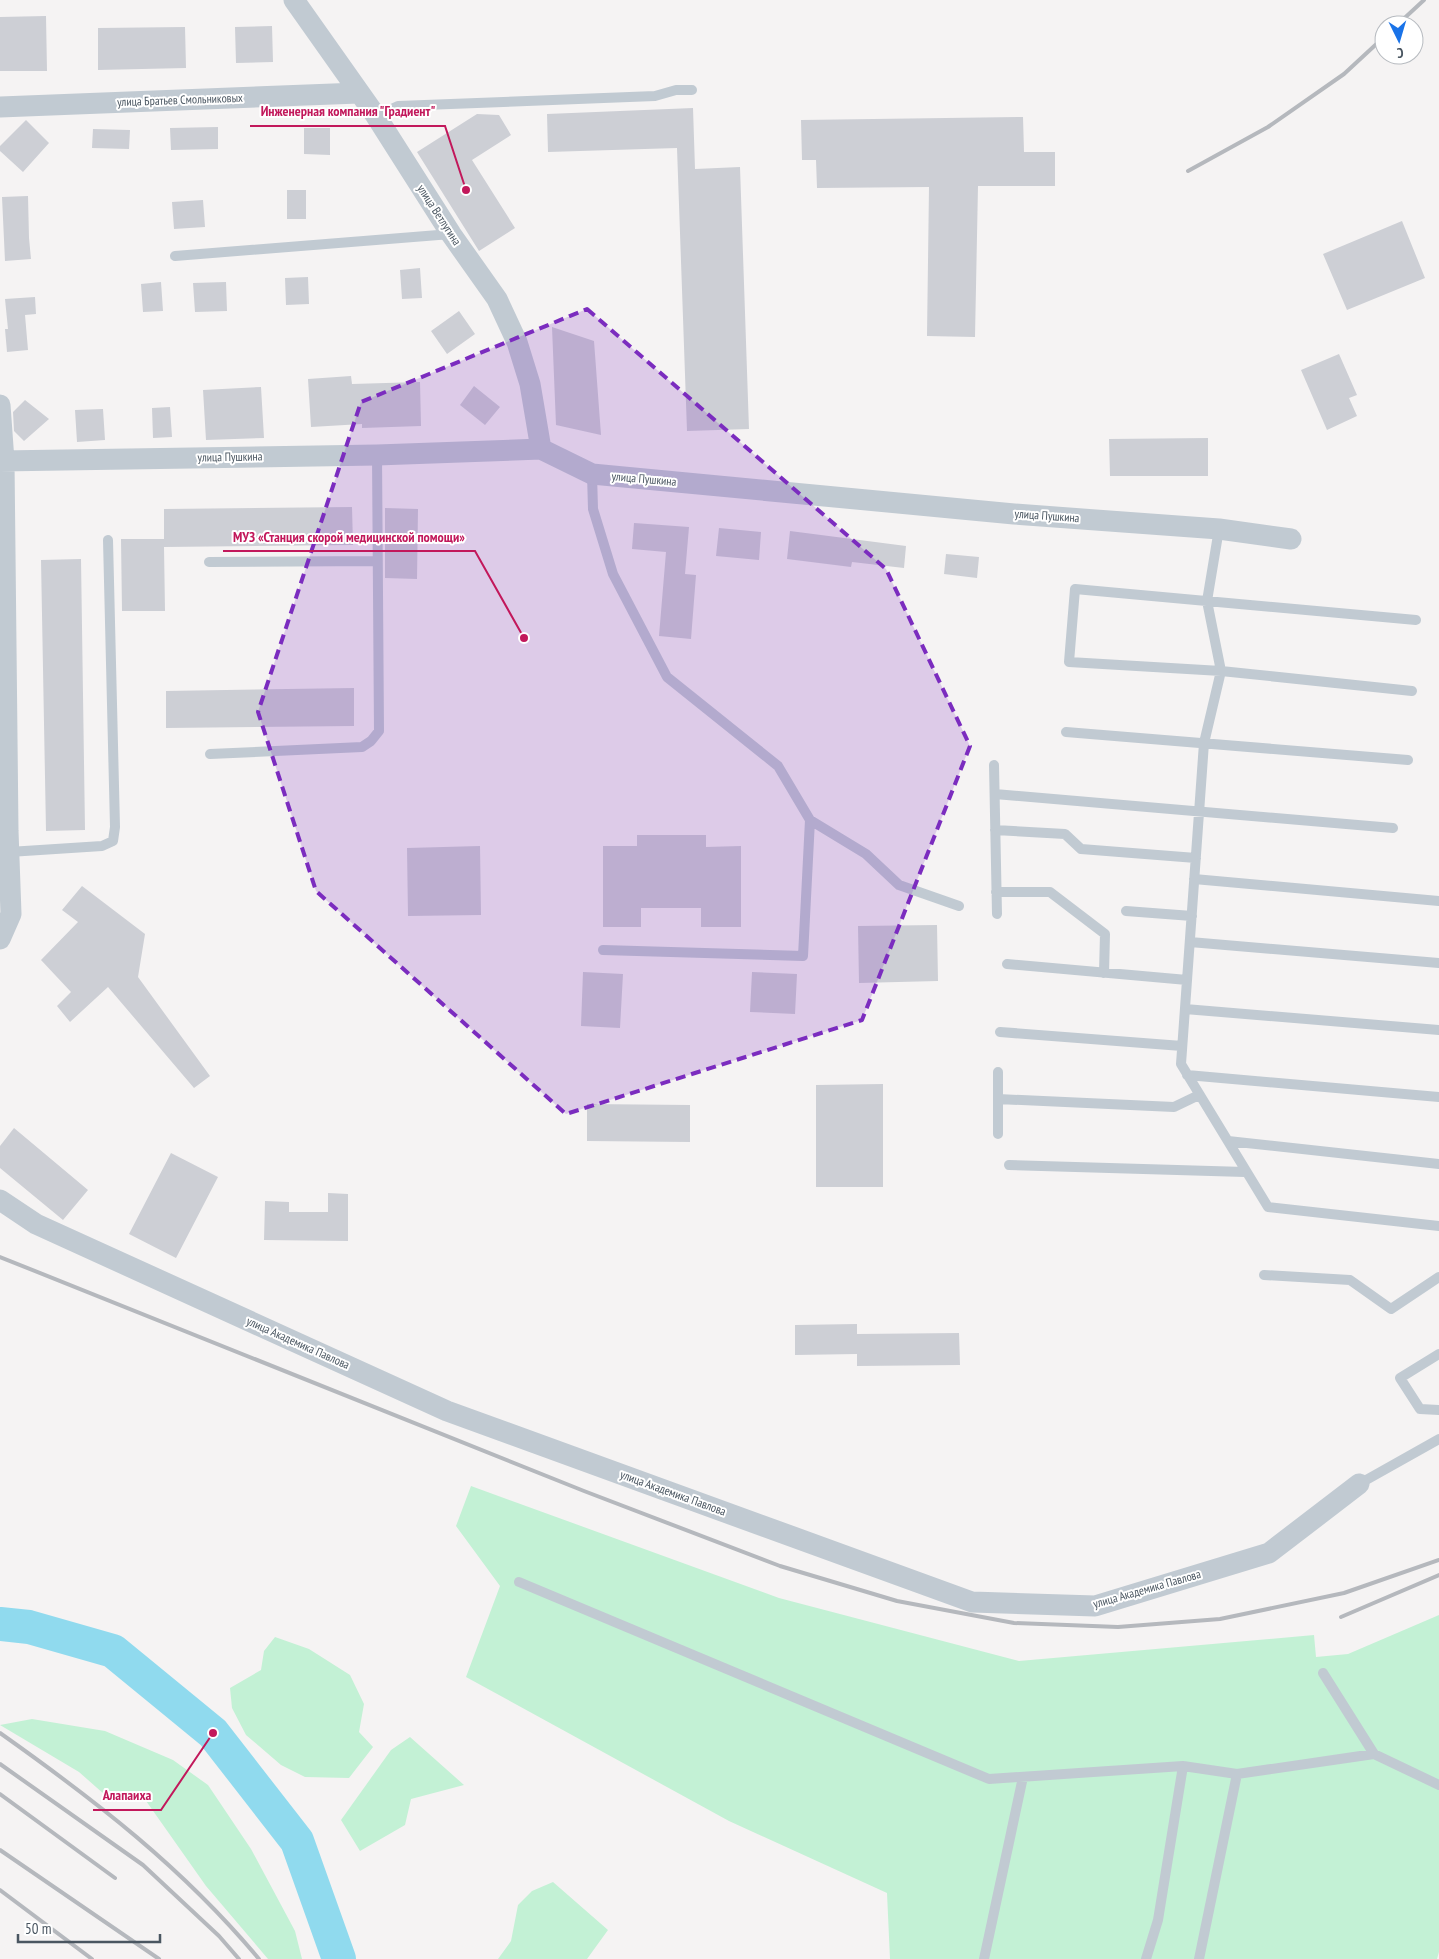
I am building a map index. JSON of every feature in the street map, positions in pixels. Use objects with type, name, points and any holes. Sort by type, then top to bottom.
[{"type":"street","name":"улица Ветлугина","points":[[294,0],[376,116],[451,234],[496,299],[517,342],[530,384],[541,449]]},
{"type":"street","name":"улица Братьев Смольниковых","points":[[0,107],[359,94]]},
{"type":"street","points":[[0,405],[4,831],[9,852],[11,914],[1,937]]},
{"type":"street","name":"улица Пушкина","points":[[2,461],[541,449],[592,474],[1014,514],[1220,529],[1291,539]]},
{"type":"street","name":"улица Академика Павлова","points":[[0,1200],[36,1224],[447,1411],[972,1602],[1095,1606],[1269,1553],[1359,1484]]},
{"type":"lane","points":[[376,116],[398,106],[655,96],[676,90],[692,90]]},
{"type":"lane","points":[[175,256],[451,234]]},
{"type":"lane","points":[[210,754],[362,747],[371,741],[379,731],[376,454]]},
{"type":"lane","points":[[592,474],[593,509],[613,574],[667,677],[778,766],[810,820],[866,854],[899,885],[959,906]]},
{"type":"lane","points":[[1220,529],[1207,601],[1221,671],[1204,743],[1181,1064],[1268,1207],[1439,1226]]},
{"type":"lane","points":[[9,852],[102,846],[113,841],[108,540]]},
{"type":"lane","points":[[209,562],[376,561]]},
{"type":"lane","points":[[1412,691],[1221,671],[1069,662],[1075,589],[1416,620]]},
{"type":"lane","points":[[1066,732],[1408,760]]},
{"type":"lane","points":[[994,765],[996,914]]},
{"type":"lane","points":[[995,794],[1393,828]]},
{"type":"lane","points":[[603,950],[803,956],[810,820]]},
{"type":"lane","points":[[995,830],[1065,834],[1082,849],[1196,858]]},
{"type":"lane","points":[[1194,879],[1439,901]]},
{"type":"lane","points":[[996,892],[1050,892],[1105,934],[1104,973]]},
{"type":"lane","points":[[1126,911],[1192,916]]},
{"type":"lane","points":[[1190,942],[1439,962]]},
{"type":"lane","points":[[1007,964],[1187,980]]},
{"type":"lane","points":[[1185,1009],[1439,1030]]},
{"type":"lane","points":[[1000,1032],[1182,1046]]},
{"type":"lane","points":[[998,1072],[998,1134]]},
{"type":"lane","points":[[1187,1074],[1439,1097]]},
{"type":"lane","points":[[998,1099],[1174,1107],[1199,1095]]},
{"type":"lane","points":[[1228,1141],[1439,1164]]},
{"type":"lane","points":[[1009,1165],[1245,1172]]},
{"type":"lane","points":[[1264,1275],[1350,1280],[1391,1309],[1439,1277]]},
{"type":"lane","points":[[1439,1354],[1400,1378],[1420,1409],[1439,1410]]},
{"type":"lane","points":[[1359,1484],[1439,1439]]},
{"type":"lane","points":[[519,1582],[989,1779],[1183,1766],[1237,1774],[1374,1754]]},
{"type":"lane","points":[[1323,1673],[1374,1754],[1439,1785]]},
{"type":"lane","points":[[1146,1959],[1158,1920],[1183,1766]]},
{"type":"lane","points":[[1199,1959],[1237,1774]]},
{"type":"lane","points":[[984,1959],[1023,1777]]},
{"type":"highlighted area","points":[[587,309],[886,569],[970,746],[862,1020],[566,1114],[316,891],[258,712],[361,402]]},
{"type":"green space","points":[[471,1486],[779,1598],[1019,1661],[1314,1635],[1316,1657],[1348,1654],[1439,1615],[1439,1952],[1437,1959],[890,1959],[887,1893],[729,1821],[466,1677],[500,1586],[456,1526]]},
{"type":"green space","points":[[275,1637],[309,1649],[350,1675],[364,1704],[359,1732],[373,1747],[349,1778],[305,1777],[281,1765],[246,1735],[232,1708],[230,1688],[261,1670],[264,1651]]},
{"type":"green space","points":[[32,1719],[105,1731],[173,1760],[208,1785],[251,1849],[295,1931],[302,1959],[268,1959],[206,1886],[144,1798],[113,1802],[79,1772],[0,1725]]},
{"type":"green space","points":[[410,1737],[464,1785],[411,1799],[405,1825],[360,1851],[341,1820],[391,1750]]},
{"type":"green space","points":[[553,1882],[608,1930],[587,1959],[498,1959],[511,1941],[518,1905],[532,1891]]},
{"type":"building","points":[[46,16],[47,71],[0,71],[0,17]]},
{"type":"building","points":[[272,26],[273,62],[236,63],[235,27]]},
{"type":"building","points":[[185,27],[186,68],[98,70],[98,28]]},
{"type":"building","points":[[693,108],[695,169],[740,167],[749,429],[687,431],[677,148],[548,152],[547,114]]},
{"type":"building","points":[[477,114],[499,115],[511,135],[472,160],[515,228],[479,251],[417,152]]},
{"type":"building","points":[[1023,117],[1024,152],[1055,152],[1055,186],[978,186],[975,337],[927,336],[929,187],[817,188],[816,160],[802,160],[801,120]]},
{"type":"building","points":[[26,120],[49,143],[23,172],[0,151],[0,146]]},
{"type":"building","points":[[218,127],[218,149],[171,150],[170,128]]},
{"type":"building","points":[[304,128],[330,128],[330,155],[304,154]]},
{"type":"building","points":[[93,129],[130,130],[129,149],[92,148]]},
{"type":"building","points":[[287,190],[306,190],[306,219],[287,219]]},
{"type":"building","points":[[28,196],[31,259],[5,261],[2,197]]},
{"type":"building","points":[[203,200],[205,227],[174,229],[172,202]]},
{"type":"building","points":[[1402,221],[1425,278],[1347,310],[1323,254]]},
{"type":"building","points":[[420,268],[422,298],[402,299],[400,270]]},
{"type":"building","points":[[308,277],[309,304],[286,305],[285,278]]},
{"type":"building","points":[[161,282],[163,311],[143,312],[141,284]]},
{"type":"building","points":[[226,282],[227,311],[195,312],[193,283]]},
{"type":"building","points":[[35,297],[36,314],[25,315],[28,350],[7,352],[5,329],[8,329],[5,299]]},
{"type":"building","points":[[459,311],[475,334],[447,354],[431,331]]},
{"type":"building","points":[[552,327],[594,341],[601,435],[556,425]]},
{"type":"building","points":[[1339,354],[1357,395],[1349,398],[1357,416],[1327,430],[1301,370]]},
{"type":"building","points":[[351,376],[352,384],[420,382],[421,426],[362,428],[362,424],[311,427],[308,379]]},
{"type":"building","points":[[474,386],[500,407],[485,425],[460,405]]},
{"type":"building","points":[[261,387],[264,438],[206,440],[203,390]]},
{"type":"building","points":[[25,400],[49,419],[24,441],[14,431],[13,412]]},
{"type":"building","points":[[170,407],[172,437],[153,438],[152,408]]},
{"type":"building","points":[[103,409],[105,440],[77,442],[75,410]]},
{"type":"building","points":[[1208,438],[1208,476],[1110,476],[1109,439]]},
{"type":"building","points":[[352,507],[353,545],[164,547],[165,611],[122,611],[121,539],[164,539],[164,509]]},
{"type":"building","points":[[385,508],[418,509],[417,579],[385,578]]},
{"type":"building","points":[[634,523],[689,527],[685,574],[696,575],[691,639],[659,636],[666,552],[632,549]]},
{"type":"building","points":[[719,528],[761,532],[759,560],[716,556]]},
{"type":"building","points":[[790,531],[906,546],[904,568],[852,562],[851,567],[787,559]]},
{"type":"building","points":[[946,554],[979,557],[977,578],[944,574]]},
{"type":"building","points":[[81,559],[85,830],[46,831],[41,560]]},
{"type":"building","points":[[354,688],[354,726],[166,728],[166,691]]},
{"type":"building","points":[[637,835],[706,835],[706,847],[741,846],[741,927],[701,927],[701,908],[641,908],[641,927],[603,927],[603,846],[637,846]]},
{"type":"building","points":[[480,846],[481,915],[408,916],[407,848]]},
{"type":"building","points":[[82,886],[145,934],[138,977],[210,1076],[194,1088],[108,987],[70,1022],[57,1006],[71,992],[41,960],[78,922],[62,910]]},
{"type":"building","points":[[937,925],[938,981],[859,983],[858,926]]},
{"type":"building","points":[[583,972],[623,974],[620,1028],[581,1026]]},
{"type":"building","points":[[752,972],[797,974],[795,1014],[750,1012]]},
{"type":"building","points":[[883,1084],[883,1187],[816,1187],[816,1085]]},
{"type":"building","points":[[587,1104],[690,1105],[690,1142],[587,1141]]},
{"type":"building","points":[[14,1128],[88,1190],[63,1220],[0,1168],[0,1146]]},
{"type":"building","points":[[171,1153],[218,1177],[176,1258],[129,1234]]},
{"type":"building","points":[[328,1193],[348,1194],[348,1241],[264,1240],[265,1201],[289,1202],[289,1212],[328,1212]]},
{"type":"building","points":[[857,1324],[857,1334],[959,1333],[960,1365],[857,1366],[857,1354],[795,1355],[795,1325]]},
{"type":"waterway","points":[[0,1624],[29,1627],[113,1651],[213,1733],[297,1841],[339,1959]]},
{"type":"railway","points":[[1408,15],[1424,0]]},
{"type":"railway","points":[[1188,171],[1268,127],[1344,74],[1374,46]]},
{"type":"railway","points":[[0,1257],[584,1491],[780,1566],[897,1601],[1014,1623],[1118,1627],[1220,1619],[1344,1593],[1439,1560]]},
{"type":"railway","points":[[1341,1617],[1439,1575]]},
{"type":"railway","points":[[0,1733],[70,1784],[137,1837],[200,1895],[259,1959]]},
{"type":"railway","points":[[0,1764],[143,1865],[219,1936],[239,1959]]},
{"type":"railway","points":[[0,1794],[115,1878]]},
{"type":"railway","points":[[0,1850],[159,1959]]},
{"type":"railway","points":[[0,1890],[92,1959]]},
{"type":"place","name":"Инженерная компания \"Градиент\"","points":[[466,190]]},
{"type":"place","name":"МУЗ «Станция скорой медицинской помощи»","points":[[524,638]]},
{"type":"place","name":"Алапаиха","points":[[213,1733]]}]
